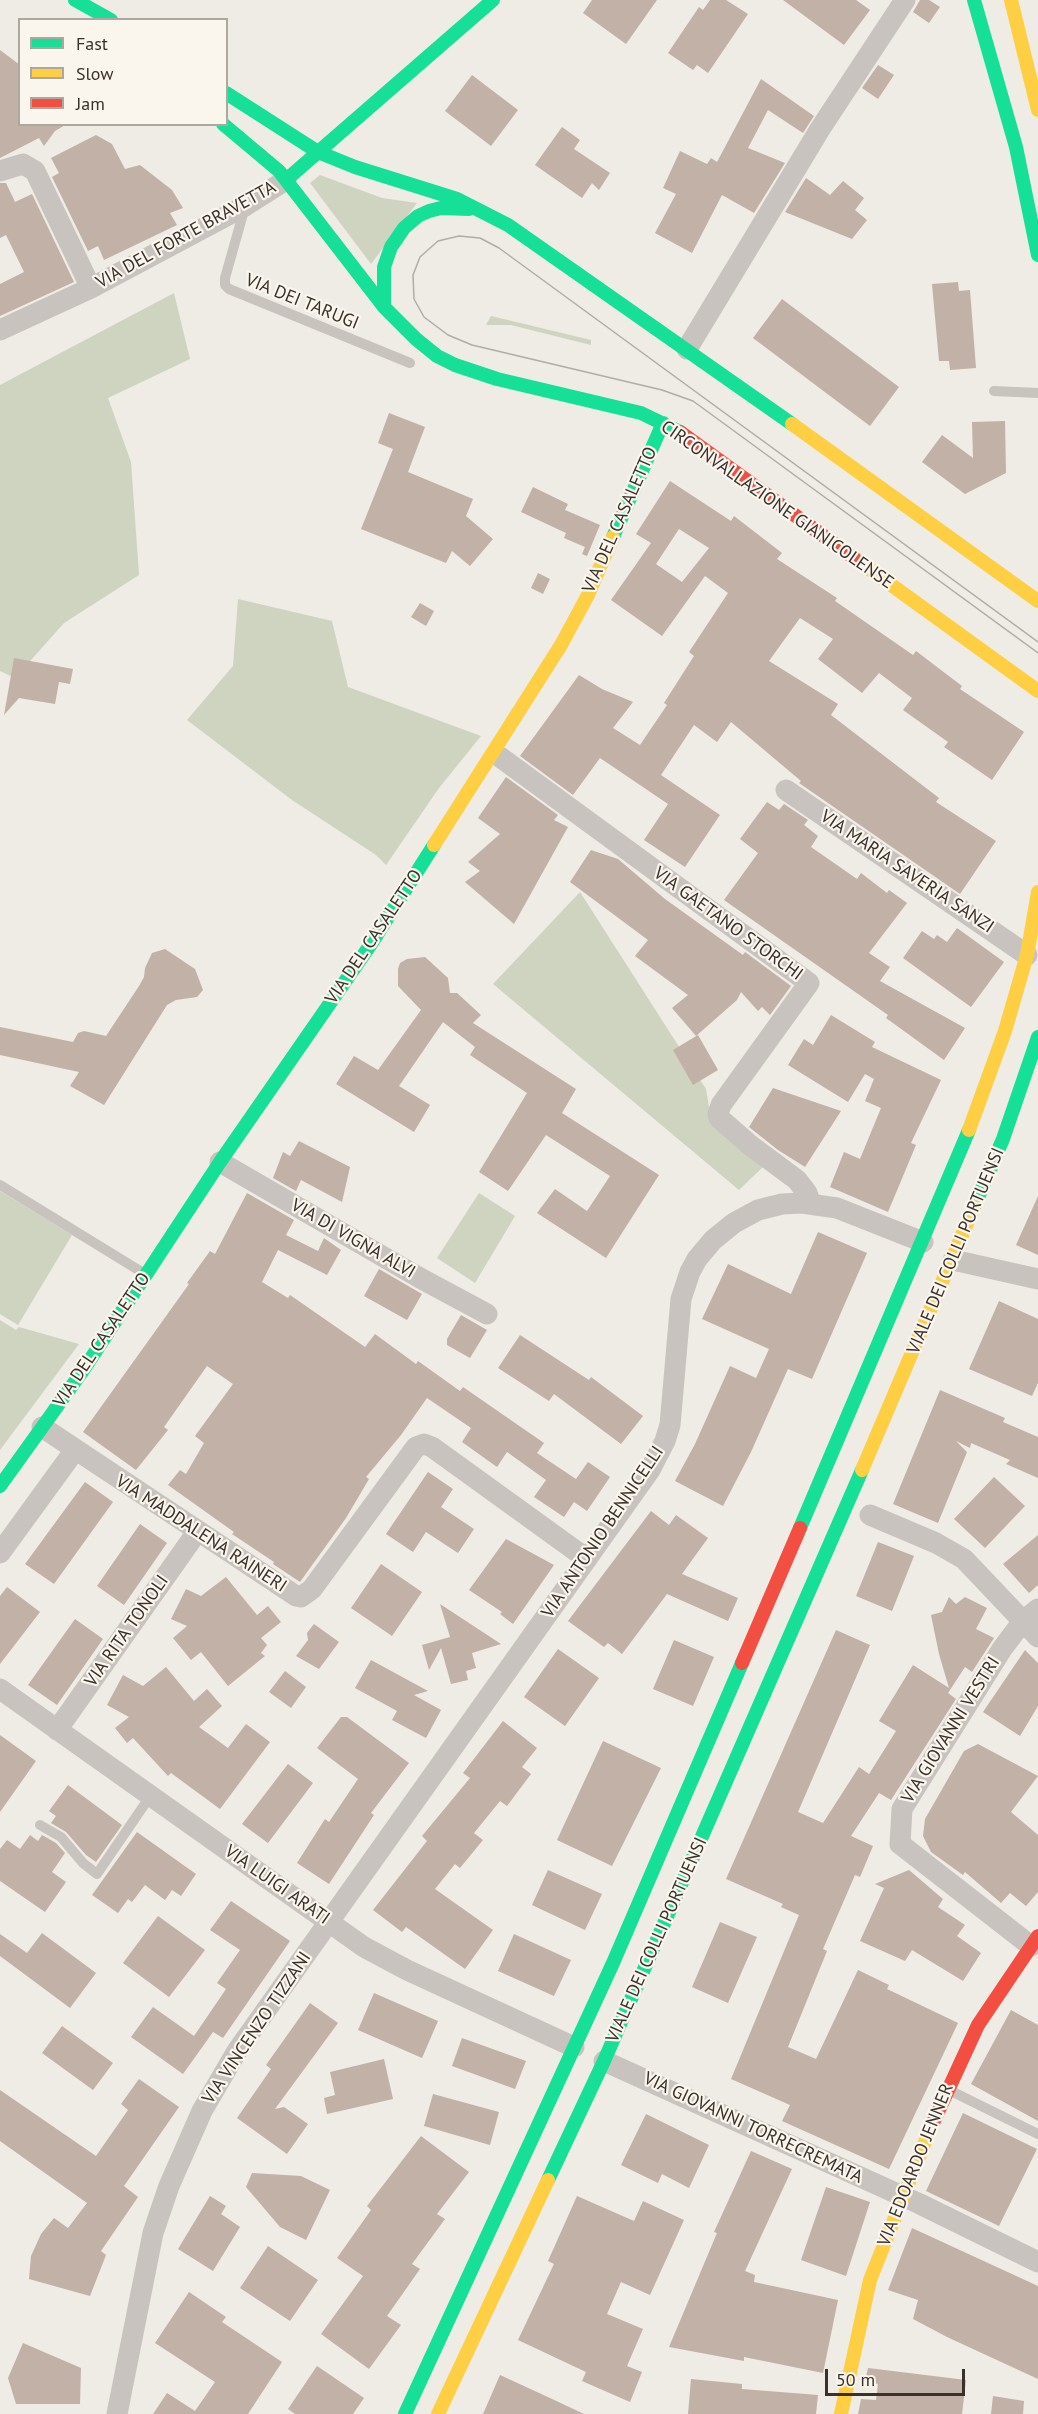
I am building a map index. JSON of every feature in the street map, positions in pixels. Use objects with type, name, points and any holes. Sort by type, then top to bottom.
[{"type":"main road","points":[[66,0],[86,18]]},
{"type":"main road","points":[[75,0],[107,18]]},
{"type":"main road","name":"VIA DEL FORTE BRAVETTA","points":[[286,180],[493,0]]},
{"type":"main road","points":[[974,0],[1016,147],[1038,255]]},
{"type":"main road","points":[[1011,0],[1038,110]]},
{"type":"main road","points":[[228,94],[318,152],[355,167],[449,196],[483,210],[508,225],[687,349],[1038,601]]},
{"type":"main road","name":"CIRCONVALLAZIONE GIANICOLENSE","points":[[226,126],[260,153],[286,180],[384,307],[437,356],[455,365],[497,379],[626,409],[663,423],[693,442],[1038,691]]},
{"type":"main road","points":[[384,307],[383,274],[387,256],[395,240],[409,223],[418,216],[441,208],[483,210]]},
{"type":"main road","name":"VIA DEL CASALETTO","points":[[0,1486],[84,1369],[220,1162],[371,944],[561,645],[604,560],[663,423]]},
{"type":"main road","name":"VIALE DEI COLLI PORTUENSI","points":[[405,2414],[613,1963],[923,1242],[980,1104],[1018,992],[1038,892]]},
{"type":"main road","name":"VIALE DEI COLLI PORTUENSI","points":[[438,2414],[604,2061],[740,1749],[807,1602],[953,1260],[1011,1116],[1038,1037]]},
{"type":"main road","name":"VIA EDOARDO JENNER","points":[[841,2414],[870,2280],[902,2196],[947,2089],[987,2009],[1034,1941]]},
{"type":"street","points":[[687,349],[819,129],[905,0]]},
{"type":"street","points":[[0,171],[23,164],[35,171],[91,288]]},
{"type":"street","name":"VIA DEL FORTE BRAVETTA","points":[[0,330],[91,288],[245,206],[286,180]]},
{"type":"street","name":"VIA GAETANO STORCHI","points":[[500,757],[809,983],[721,1105],[718,1114],[719,1118],[750,1145],[797,1180],[807,1193],[811,1204]]},
{"type":"street","name":"VIA MARIA SAVERIA SANZI","points":[[786,790],[1027,955]]},
{"type":"street","points":[[980,1104],[1011,1116]]},
{"type":"street","name":"VIA DI VIGNA ALVI","points":[[220,1162],[420,1278],[487,1314]]},
{"type":"street","name":"VIA ANTONIO BENNICELLI","points":[[329,1922],[650,1470],[665,1441],[672,1412],[681,1299],[697,1259],[713,1240],[747,1215],[770,1206],[811,1204],[837,1208],[923,1242]]},
{"type":"street","points":[[953,1260],[1038,1279]]},
{"type":"street","points":[[868,1372],[899,1385]]},
{"type":"street","name":"VIA MADDALENA RAINERI","points":[[42,1427],[287,1592],[301,1597],[312,1589],[416,1447],[424,1444],[432,1447],[587,1559]]},
{"type":"street","points":[[0,1553],[75,1450]]},
{"type":"street","points":[[870,1515],[936,1543],[964,1559],[1031,1615],[1038,1637]]},
{"type":"street","name":"VIA RITA TONOLI","points":[[57,1730],[197,1532]]},
{"type":"street","points":[[773,1588],[807,1602]]},
{"type":"street","name":"VIA GIOVANNI VESTRI","points":[[1031,1615],[1002,1648],[902,1809],[900,1844],[1034,1941]]},
{"type":"street","name":"VIA LUIGI ARATI","points":[[0,1689],[379,1956],[574,2047]]},
{"type":"street","points":[[709,1736],[740,1749]]},
{"type":"street","name":"VIA VINCENZO TIZZANI","points":[[117,2414],[153,2233],[182,2152],[202,2111],[237,2051],[329,1922]]},
{"type":"street","name":"VIA GIOVANNI TORRECREMATA","points":[[604,2061],[902,2196],[1038,2262]]},
{"type":"street","points":[[543,2116],[572,2129]]},
{"type":"lane","name":"VIA DEI TARUGI","points":[[245,206],[224,282],[229,289],[410,363]]},
{"type":"lane","points":[[994,391],[1038,393]]},
{"type":"lane","points":[[0,1185],[146,1275]]},
{"type":"lane","points":[[40,1825],[61,1837],[83,1863],[97,1874],[151,1795]]},
{"type":"lane","points":[[947,2089],[1038,2134]]},
{"type":"green space","points":[[320,175],[382,198],[417,203],[371,264],[310,183]]},
{"type":"green space","points":[[174,293],[190,359],[108,398],[131,462],[139,575],[64,623],[15,678],[0,671],[0,385]]},
{"type":"green space","points":[[491,316],[591,340],[591,345],[511,325],[486,325]]},
{"type":"green space","points":[[238,599],[332,621],[348,687],[481,736],[439,788],[386,865],[376,855],[292,800],[187,720],[233,666]]},
{"type":"green space","points":[[580,892],[706,1089],[710,1113],[765,1165],[739,1190],[493,984]]},
{"type":"green space","points":[[0,1191],[72,1235],[18,1325],[0,1314]]},
{"type":"green space","points":[[479,1193],[515,1216],[475,1283],[437,1258]]},
{"type":"green space","points":[[0,1320],[16,1330],[19,1327],[79,1344],[0,1450]]},
{"type":"building","points":[[592,0],[657,0],[626,44],[583,13]]},
{"type":"building","points":[[710,0],[726,0],[748,14],[708,73],[697,65],[693,70],[668,53],[699,7],[703,10]]},
{"type":"building","points":[[783,0],[856,0],[870,10],[844,45]]},
{"type":"building","points":[[920,0],[929,0],[940,7],[929,23],[913,12]]},
{"type":"building","points":[[0,50],[18,64],[18,126],[64,126],[55,131],[44,146],[39,138],[0,158]]},
{"type":"building","points":[[878,65],[894,75],[878,99],[862,88]]},
{"type":"building","points":[[472,75],[518,110],[491,146],[445,111]]},
{"type":"building","points":[[761,79],[814,116],[803,133],[768,110],[748,148],[785,163],[754,213],[722,195],[692,253],[655,233],[676,194],[663,188],[680,151],[707,164],[711,158],[717,162]]},
{"type":"building","points":[[562,127],[580,140],[574,149],[610,173],[599,190],[592,183],[582,198],[535,165]]},
{"type":"building","points":[[96,135],[112,144],[125,169],[140,165],[172,190],[183,208],[170,213],[177,225],[104,260],[98,246],[88,251],[52,177],[59,173],[51,158]]},
{"type":"building","points":[[806,178],[830,195],[843,181],[864,198],[855,210],[867,220],[852,239],[785,212]]},
{"type":"building","points":[[0,183],[6,183],[15,202],[32,194],[74,282],[0,316],[0,284],[24,272],[6,235],[0,238]]},
{"type":"building","points":[[958,282],[959,291],[970,290],[976,368],[950,370],[949,361],[939,361],[932,284]]},
{"type":"building","points":[[782,299],[899,387],[870,426],[753,338]]},
{"type":"building","points":[[389,413],[425,427],[408,472],[473,499],[466,516],[493,539],[470,566],[452,551],[446,563],[361,529],[393,449],[378,443]]},
{"type":"building","points":[[1005,421],[1006,473],[965,494],[922,462],[942,435],[973,458],[972,422]]},
{"type":"building","points":[[670,481],[731,521],[734,516],[782,553],[777,559],[837,598],[835,601],[913,655],[916,651],[962,686],[960,689],[1024,732],[992,780],[944,747],[948,742],[903,710],[912,698],[879,673],[862,693],[818,659],[833,639],[800,618],[769,661],[838,704],[831,715],[939,798],[936,802],[996,841],[960,894],[799,783],[801,781],[731,722],[717,742],[694,725],[661,775],[720,815],[685,867],[644,840],[668,804],[600,758],[573,795],[520,756],[579,675],[602,689],[633,702],[613,728],[640,745],[667,705],[664,703],[694,656],[689,652],[728,593],[705,576],[662,636],[611,600],[651,543],[636,534]],"holes":[[[679,529],[709,548],[682,582],[656,564]]]},
{"type":"building","points":[[533,487],[568,504],[565,510],[600,525],[587,556],[582,554],[585,547],[564,538],[566,533],[521,512]]},
{"type":"building","points":[[538,573],[550,579],[543,594],[531,588]]},
{"type":"building","points":[[420,603],[434,611],[426,626],[411,617]]},
{"type":"building","points":[[14,658],[73,669],[70,684],[59,682],[55,704],[19,698],[4,715]]},
{"type":"building","points":[[506,777],[558,815],[554,820],[568,827],[514,924],[465,882],[480,871],[468,862],[500,834],[478,818]]},
{"type":"building","points":[[767,802],[779,810],[784,804],[808,820],[804,825],[818,836],[811,847],[857,879],[861,873],[887,893],[889,890],[907,903],[869,953],[890,967],[880,981],[965,1028],[944,1060],[886,1018],[888,1015],[724,900],[758,853],[740,839]]},
{"type":"building","points":[[591,850],[618,859],[665,899],[743,955],[745,952],[791,986],[770,1015],[762,1007],[758,1011],[741,992],[737,1000],[696,1036],[672,1008],[688,995],[635,956],[648,940],[570,882]]},
{"type":"building","points":[[957,928],[1004,962],[971,1007],[903,958],[922,931],[934,939],[937,935],[947,942]]},
{"type":"building","points":[[165,949],[195,969],[203,990],[197,997],[176,1000],[167,1005],[104,1105],[70,1086],[79,1072],[0,1055],[0,1027],[73,1042],[78,1033],[84,1031],[106,1036],[144,977],[145,968],[152,953]]},
{"type":"building","points":[[425,957],[448,978],[450,993],[457,993],[481,1015],[473,1023],[576,1089],[562,1113],[659,1175],[606,1258],[537,1213],[555,1189],[587,1211],[610,1176],[546,1135],[508,1191],[479,1172],[527,1093],[470,1055],[475,1047],[443,1022],[399,1086],[430,1105],[414,1132],[336,1084],[354,1056],[378,1070],[421,1010],[398,986],[398,969],[400,963],[407,959]]},
{"type":"building","points":[[831,1015],[875,1042],[872,1047],[941,1080],[911,1143],[916,1145],[888,1212],[830,1187],[844,1152],[860,1159],[881,1108],[865,1101],[874,1079],[865,1074],[848,1102],[788,1065],[804,1039],[813,1045]]},
{"type":"building","points":[[698,1035],[718,1070],[693,1085],[673,1050]]},
{"type":"building","points":[[773,1088],[841,1111],[805,1167],[778,1150],[749,1127]]},
{"type":"building","points":[[299,1141],[350,1167],[342,1202],[301,1180],[296,1191],[273,1178],[283,1152],[290,1156]]},
{"type":"building","points":[[247,1193],[294,1220],[286,1235],[318,1251],[324,1238],[341,1250],[327,1275],[278,1250],[262,1282],[288,1298],[290,1295],[365,1347],[375,1334],[416,1364],[418,1361],[460,1391],[463,1387],[544,1443],[537,1453],[576,1479],[588,1462],[610,1477],[587,1511],[574,1502],[564,1517],[534,1497],[546,1480],[507,1452],[497,1467],[462,1442],[471,1428],[427,1398],[401,1435],[366,1477],[369,1479],[346,1518],[300,1582],[168,1485],[180,1470],[186,1474],[204,1443],[195,1436],[233,1384],[207,1366],[164,1427],[168,1430],[136,1470],[83,1432],[210,1251],[215,1254]]},
{"type":"building","points":[[1038,1196],[1038,1255],[1016,1245]]},
{"type":"building","points":[[818,1232],[867,1253],[812,1379],[788,1369],[751,1452],[723,1506],[675,1481],[695,1444],[730,1366],[756,1378],[769,1349],[702,1319],[728,1264],[791,1294]]},
{"type":"building","points":[[379,1269],[422,1294],[407,1320],[364,1296]]},
{"type":"building","points":[[999,1301],[1038,1319],[1038,1383],[1032,1396],[969,1369]]},
{"type":"building","points":[[461,1315],[487,1330],[470,1358],[447,1345],[447,1339]]},
{"type":"building","points":[[520,1335],[589,1380],[591,1377],[643,1416],[621,1444],[554,1394],[549,1401],[498,1368]]},
{"type":"building","points":[[940,1390],[1005,1418],[1003,1422],[1038,1437],[1038,1478],[1006,1464],[1010,1460],[971,1443],[970,1448],[956,1441],[967,1452],[938,1523],[893,1504]]},
{"type":"building","points":[[428,1472],[453,1489],[441,1507],[474,1529],[458,1553],[426,1532],[413,1552],[386,1534]]},
{"type":"building","points":[[994,1477],[1025,1506],[985,1548],[954,1519]]},
{"type":"building","points":[[85,1482],[113,1502],[54,1584],[25,1564]]},
{"type":"building","points":[[651,1511],[669,1525],[676,1515],[708,1538],[682,1574],[738,1598],[728,1621],[667,1594],[622,1654],[608,1643],[604,1647],[568,1621]]},
{"type":"building","points":[[140,1524],[167,1543],[124,1605],[97,1586]]},
{"type":"building","points":[[1038,1535],[1038,1585],[1029,1593],[1003,1564]]},
{"type":"building","points":[[506,1539],[554,1565],[513,1624],[500,1614],[502,1612],[469,1590]]},
{"type":"building","points":[[878,1542],[914,1556],[892,1611],[856,1596]]},
{"type":"building","points":[[381,1564],[422,1592],[392,1636],[351,1608]]},
{"type":"building","points":[[226,1577],[257,1615],[268,1606],[281,1622],[261,1638],[267,1645],[261,1653],[265,1656],[228,1686],[201,1652],[191,1660],[173,1638],[187,1626],[171,1619],[186,1589],[201,1596]]},
{"type":"building","points":[[7,1587],[40,1612],[0,1664],[0,1596]]},
{"type":"building","points":[[949,1597],[956,1604],[965,1597],[987,1608],[976,1629],[994,1638],[972,1672],[965,1667],[948,1693],[956,1699],[891,1800],[879,1793],[851,1836],[873,1846],[860,1877],[855,1875],[823,1949],[827,1951],[788,2047],[816,2059],[858,1970],[889,1985],[887,1989],[958,2023],[889,2169],[782,2121],[790,2105],[731,2079],[799,1915],[781,1907],[783,1904],[726,1879],[836,1630],[870,1645],[798,1812],[823,1823],[859,1767],[869,1774],[896,1731],[879,1721],[913,1665],[949,1688],[931,1615],[942,1612]]},
{"type":"building","points":[[440,1604],[501,1644],[472,1653],[476,1668],[466,1671],[468,1680],[451,1684],[441,1648],[429,1670],[422,1645],[450,1637]]},
{"type":"building","points":[[75,1619],[103,1639],[57,1705],[28,1685]]},
{"type":"building","points":[[314,1624],[339,1642],[319,1669],[296,1656],[308,1640],[307,1633]]},
{"type":"building","points":[[674,1640],[714,1657],[693,1706],[653,1689]]},
{"type":"building","points":[[558,1649],[599,1678],[565,1726],[524,1697]]},
{"type":"building","points":[[1025,1650],[1038,1663],[1038,1706],[1020,1736],[983,1712]]},
{"type":"building","points":[[371,1660],[428,1691],[414,1695],[441,1710],[426,1738],[392,1720],[397,1711],[355,1688]]},
{"type":"building","points":[[166,1667],[194,1701],[207,1689],[222,1706],[199,1727],[228,1748],[246,1724],[270,1742],[220,1809],[171,1773],[168,1776],[133,1738],[127,1743],[115,1728],[129,1717],[107,1705],[123,1675],[143,1686]]},
{"type":"building","points":[[285,1671],[306,1687],[291,1708],[269,1692]]},
{"type":"building","points":[[341,1717],[347,1717],[409,1763],[371,1813],[374,1815],[329,1884],[297,1863],[325,1819],[329,1822],[358,1779],[317,1748]]},
{"type":"building","points":[[503,1721],[537,1748],[522,1767],[531,1774],[507,1806],[500,1801],[474,1833],[483,1840],[460,1868],[455,1864],[435,1889],[493,1930],[465,1969],[406,1927],[402,1932],[373,1910],[427,1841],[422,1836],[470,1778],[463,1773]]},
{"type":"building","points":[[0,1735],[36,1761],[0,1812]]},
{"type":"building","points":[[603,1741],[661,1768],[612,1866],[557,1840]]},
{"type":"building","points":[[978,1744],[1038,1776],[1011,1812],[1038,1835],[1038,1892],[1026,1906],[1010,1893],[1001,1903],[965,1872],[963,1875],[931,1852],[923,1836],[925,1819],[964,1751]]},
{"type":"building","points":[[288,1764],[313,1783],[268,1843],[242,1824]]},
{"type":"building","points":[[68,1785],[122,1825],[96,1862],[86,1855],[66,1832],[51,1823],[56,1816],[49,1811]]},
{"type":"building","points":[[137,1832],[196,1874],[181,1896],[172,1890],[165,1900],[145,1885],[132,1902],[128,1899],[118,1913],[92,1895]]},
{"type":"building","points":[[30,1835],[38,1841],[42,1835],[56,1843],[65,1853],[52,1872],[66,1882],[45,1912],[0,1881],[0,1849],[7,1840],[20,1849]]},
{"type":"building","points":[[548,1870],[602,1894],[585,1930],[532,1905]]},
{"type":"building","points":[[909,1870],[943,1899],[938,1907],[965,1925],[957,1936],[981,1953],[963,1981],[912,1950],[905,1961],[860,1941],[884,1888],[875,1884]]},
{"type":"building","points":[[231,1901],[290,1941],[223,2038],[213,2032],[183,2074],[131,2037],[153,2007],[194,2036],[226,1989],[217,1983],[240,1950],[210,1930]]},
{"type":"building","points":[[158,1916],[205,1950],[169,1997],[123,1963]]},
{"type":"building","points":[[720,1922],[757,1937],[728,2003],[692,1987]]},
{"type":"building","points":[[42,1933],[96,1973],[70,2008],[0,1956],[0,1934],[27,1953]]},
{"type":"building","points":[[514,1934],[571,1960],[554,1996],[498,1971]]},
{"type":"building","points":[[374,1993],[438,2021],[422,2058],[358,2030]]},
{"type":"building","points":[[310,2003],[338,2023],[275,2109],[284,2107],[308,2124],[287,2154],[237,2118],[271,2069],[266,2065]]},
{"type":"building","points":[[1011,2010],[1038,2025],[1038,2121],[971,2084]]},
{"type":"building","points":[[62,2026],[113,2063],[93,2090],[42,2053]]},
{"type":"building","points":[[462,2038],[526,2061],[515,2089],[452,2066]]},
{"type":"building","points":[[384,2059],[393,2099],[327,2114],[324,2098],[335,2095],[330,2072]]},
{"type":"building","points":[[139,2079],[179,2107],[124,2186],[138,2197],[101,2251],[106,2255],[90,2296],[29,2279],[31,2256],[41,2234],[54,2218],[68,2228],[87,2203],[0,2141],[0,2090],[96,2156],[128,2110],[121,2104]]},
{"type":"building","points":[[433,2094],[499,2112],[490,2145],[424,2126]]},
{"type":"building","points":[[963,2113],[1037,2149],[999,2226],[926,2191]]},
{"type":"building","points":[[646,2114],[709,2145],[689,2188],[662,2174],[658,2183],[621,2165]]},
{"type":"building","points":[[421,2136],[469,2172],[437,2214],[445,2219],[412,2264],[420,2269],[387,2316],[401,2325],[369,2369],[321,2334],[363,2276],[337,2258],[371,2210],[367,2206]]},
{"type":"building","points":[[751,2151],[792,2169],[745,2271],[755,2275],[754,2282],[838,2300],[823,2373],[744,2357],[744,2361],[669,2347],[717,2233],[714,2232]]},
{"type":"building","points":[[252,2173],[301,2176],[330,2190],[306,2240],[280,2227],[246,2187]]},
{"type":"building","points":[[826,2187],[870,2202],[846,2276],[801,2260]]},
{"type":"building","points":[[210,2196],[226,2206],[221,2214],[240,2227],[213,2271],[178,2249]]},
{"type":"building","points":[[577,2196],[634,2221],[643,2201],[684,2220],[650,2295],[621,2282],[607,2314],[643,2329],[627,2366],[642,2372],[630,2402],[582,2381],[586,2372],[518,2340],[554,2264],[548,2261]]},
{"type":"building","points":[[912,2228],[1038,2286],[1038,2379],[913,2319],[918,2300],[888,2290]]},
{"type":"building","points":[[268,2246],[318,2280],[290,2321],[240,2288]]},
{"type":"building","points":[[189,2292],[226,2317],[222,2322],[282,2362],[248,2414],[153,2414],[167,2393],[195,2411],[215,2382],[155,2343]]},
{"type":"building","points":[[23,2343],[81,2368],[80,2404],[16,2404],[8,2378]]},
{"type":"building","points":[[317,2366],[364,2398],[353,2414],[295,2414],[288,2409]]},
{"type":"building","points":[[868,2368],[966,2380],[962,2414],[858,2414],[861,2399],[876,2400],[878,2384],[865,2381]]},
{"type":"building","points":[[500,2375],[550,2398],[584,2414],[483,2414]]},
{"type":"building","points":[[691,2379],[742,2384],[742,2389],[818,2395],[816,2414],[688,2414]]},
{"type":"building","points":[[993,2396],[1024,2401],[1023,2414],[991,2414]]},
{"type":"tram line","points":[[1038,642],[499,248],[480,238],[459,236],[438,241],[420,257],[413,275],[414,299],[424,317],[448,335],[472,345],[662,390],[693,401],[1038,653]]},
{"type":"traffic: fast","points":[[75,0],[107,18]]},
{"type":"traffic: fast","points":[[286,180],[493,0]]},
{"type":"traffic: fast","points":[[974,0],[1016,147],[1038,255]]},
{"type":"traffic: fast","points":[[228,94],[318,152],[355,167],[457,199],[508,225],[792,424]]},
{"type":"traffic: fast","points":[[225,126],[279,171],[384,307],[437,356],[455,365],[497,379],[641,413],[680,432]]},
{"type":"traffic: fast","points":[[384,307],[384,267],[391,247],[404,228],[418,216],[429,211],[441,208],[469,209]]},
{"type":"traffic: fast","points":[[613,537],[663,423]]},
{"type":"traffic: fast","points":[[0,1486],[84,1369],[220,1162],[371,944],[434,845]]},
{"type":"traffic: fast","points":[[974,1207],[1003,1139],[1038,1037]]},
{"type":"traffic: fast","points":[[800,1528],[969,1130]]},
{"type":"traffic: fast","points":[[548,2180],[604,2061],[862,1470]]},
{"type":"traffic: fast","points":[[405,2414],[613,1963],[742,1663]]},
{"type":"traffic: slow","points":[[1011,0],[1038,110]]},
{"type":"traffic: slow","points":[[792,424],[1038,601]]},
{"type":"traffic: slow","points":[[434,845],[561,645],[588,595],[613,537]]},
{"type":"traffic: slow","points":[[854,558],[1038,691]]},
{"type":"traffic: slow","points":[[969,1130],[1005,1031],[1027,955],[1038,892]]},
{"type":"traffic: slow","points":[[862,1470],[974,1207]]},
{"type":"traffic: slow","points":[[841,2414],[870,2280],[931,2127]]},
{"type":"traffic: slow","points":[[438,2414],[548,2180]]},
{"type":"traffic: jam","points":[[680,432],[854,558]]},
{"type":"traffic: jam","points":[[742,1663],[800,1528]]},
{"type":"traffic: jam","points":[[931,2127],[978,2025],[1038,1936]]}]
